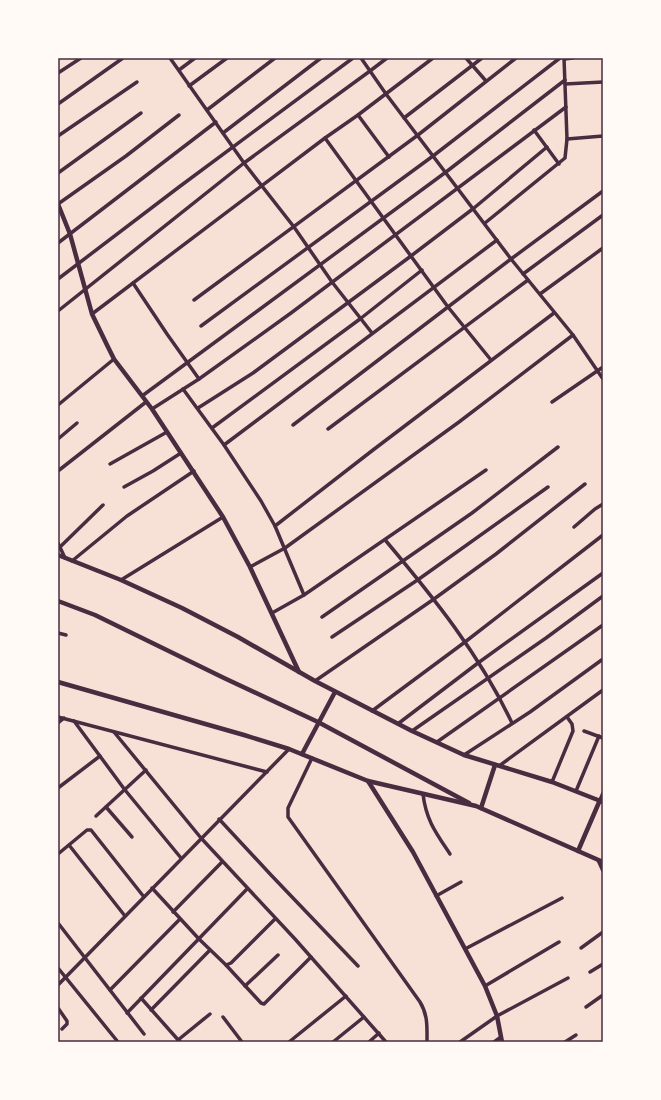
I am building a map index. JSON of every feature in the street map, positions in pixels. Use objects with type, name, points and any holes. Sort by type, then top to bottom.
[{"type":"street","points":[[58,73],[81,58]]},
{"type":"street","points":[[58,104],[123,58]]},
{"type":"street","points":[[170,58],[244,163],[294,227],[332,282],[372,333]]},
{"type":"street","points":[[179,70],[195,58]]},
{"type":"street","points":[[189,86],[227,58]]},
{"type":"street","points":[[207,110],[275,58]]},
{"type":"street","points":[[223,133],[321,58]]},
{"type":"street","points":[[58,278],[353,58]]},
{"type":"street","points":[[361,58],[386,94],[457,188],[474,208],[511,259],[573,335],[603,379]]},
{"type":"street","points":[[58,311],[244,163],[387,58]]},
{"type":"street","points":[[92,314],[433,58]]},
{"type":"street","points":[[466,58],[486,81]]},
{"type":"street","points":[[404,118],[482,58]]},
{"type":"street","points":[[194,300],[418,136],[516,58]]},
{"type":"street","points":[[485,223],[565,158],[567,139],[565,80],[562,58]]},
{"type":"street","points":[[201,326],[433,156],[562,58],[572,58]]},
{"type":"street","points":[[142,396],[446,172],[565,80]]},
{"type":"street","points":[[58,136],[137,82]]},
{"type":"street","points":[[565,84],[603,82]]},
{"type":"street","points":[[152,409],[199,379],[332,282],[566,107]]},
{"type":"street","points":[[58,173],[141,113]]},
{"type":"street","points":[[179,115],[126,156],[58,204],[60,216],[70,234],[84,291],[92,314],[114,359],[152,409],[223,517],[250,567],[299,672]]},
{"type":"street","points":[[358,115],[389,157]]},
{"type":"street","points":[[58,243],[216,122]]},
{"type":"street","points":[[534,130],[559,164]]},
{"type":"street","points":[[567,139],[603,136]]},
{"type":"street","points":[[325,138],[448,306],[491,360]]},
{"type":"street","points":[[198,408],[252,373],[411,256],[474,208],[547,147]]},
{"type":"street","points":[[294,425],[448,306],[603,190]]},
{"type":"street","points":[[523,274],[603,215]]},
{"type":"street","points":[[224,445],[497,240]]},
{"type":"street","points":[[540,294],[603,248]]},
{"type":"street","points":[[212,428],[360,319],[422,270]]},
{"type":"street","points":[[328,429],[528,280]]},
{"type":"street","points":[[133,283],[199,379]]},
{"type":"street","points":[[275,526],[554,313]]},
{"type":"street","points":[[250,567],[285,548],[459,422],[573,335]]},
{"type":"street","points":[[58,405],[114,359]]},
{"type":"street","points":[[552,402],[603,367]]},
{"type":"street","points":[[183,389],[224,445],[261,501],[275,526],[304,595]]},
{"type":"street","points":[[58,471],[146,402]]},
{"type":"street","points":[[58,439],[77,423]]},
{"type":"street","points":[[110,464],[167,432]]},
{"type":"street","points":[[322,617],[472,513],[558,447]]},
{"type":"street","points":[[124,487],[182,453]]},
{"type":"street","points":[[272,613],[304,595],[486,470]]},
{"type":"street","points":[[72,561],[127,516],[194,471]]},
{"type":"street","points":[[315,681],[434,599],[496,554],[585,484]]},
{"type":"street","points":[[332,637],[419,579],[548,487]]},
{"type":"street","points":[[574,527],[603,504]]},
{"type":"street","points":[[60,547],[103,505]]},
{"type":"street","points":[[121,580],[223,517]]},
{"type":"street","points":[[372,711],[465,642],[603,535]]},
{"type":"street","points":[[386,540],[419,579],[465,642],[500,697],[512,724]]},
{"type":"street","points":[[58,543],[65,558]]},
{"type":"street","points":[[58,555],[121,580],[182,608],[238,637],[335,692],[399,723],[412,731],[464,755],[552,782],[601,801]]},
{"type":"street","points":[[399,723],[478,662],[603,573]]},
{"type":"street","points":[[412,731],[546,638],[603,596]]},
{"type":"street","points":[[58,601],[95,615],[217,675],[318,722],[478,807],[603,862]]},
{"type":"street","points":[[437,742],[603,625]]},
{"type":"street","points":[[58,633],[66,635]]},
{"type":"street","points":[[464,755],[512,724],[603,659]]},
{"type":"street","points":[[58,682],[289,749],[368,781],[478,807]]},
{"type":"street","points":[[478,807],[485,794],[492,772],[497,766],[603,690]]},
{"type":"street","points":[[302,754],[335,692]]},
{"type":"street","points":[[58,717],[267,772]]},
{"type":"street","points":[[552,782],[573,731],[572,724],[567,717]]},
{"type":"street","points":[[58,723],[64,718]]},
{"type":"street","points":[[74,721],[125,790],[181,858]]},
{"type":"street","points":[[576,791],[601,737],[584,731]]},
{"type":"street","points":[[114,732],[222,862],[311,957],[386,1042]]},
{"type":"street","points":[[58,985],[289,749]]},
{"type":"street","points":[[58,788],[100,756]]},
{"type":"street","points":[[312,758],[288,808],[288,817],[420,1002],[427,1018],[427,1042]]},
{"type":"street","points":[[96,816],[146,770]]},
{"type":"street","points":[[368,781],[413,852],[485,986],[497,1016],[501,1039],[494,1042]]},
{"type":"street","points":[[423,794],[424,807],[428,818],[450,854]]},
{"type":"street","points":[[578,851],[603,794]]},
{"type":"street","points":[[106,807],[132,837]]},
{"type":"street","points":[[219,819],[358,966]]},
{"type":"street","points":[[58,854],[87,830],[91,830],[144,897]]},
{"type":"street","points":[[69,845],[126,916]]},
{"type":"street","points":[[598,860],[603,871]]},
{"type":"street","points":[[173,912],[222,862]]},
{"type":"street","points":[[436,896],[461,882]]},
{"type":"street","points":[[152,888],[173,912],[226,965],[261,1003],[264,1004],[311,957]]},
{"type":"street","points":[[127,1013],[247,889]]},
{"type":"street","points":[[465,949],[562,898]]},
{"type":"street","points":[[110,990],[180,919]]},
{"type":"street","points":[[226,965],[231,963],[275,919]]},
{"type":"street","points":[[58,923],[144,1034]]},
{"type":"street","points":[[581,948],[603,932]]},
{"type":"street","points":[[485,986],[559,942]]},
{"type":"street","points":[[152,1010],[210,950]]},
{"type":"street","points":[[245,986],[278,955]]},
{"type":"street","points":[[590,972],[603,964]]},
{"type":"street","points":[[58,968],[118,1042]]},
{"type":"street","points":[[460,1042],[497,1016],[568,978]]},
{"type":"street","points":[[586,1007],[603,995]]},
{"type":"street","points":[[289,1042],[346,996]]},
{"type":"street","points":[[141,998],[179,1041],[210,1014]]},
{"type":"street","points":[[58,1008],[67,1021],[67,1024],[62,1029]]},
{"type":"street","points":[[223,1017],[242,1042]]},
{"type":"street","points":[[333,1042],[364,1017]]},
{"type":"street","points":[[368,1042],[379,1033]]},
{"type":"street","points":[[565,1042],[576,1035]]}]
